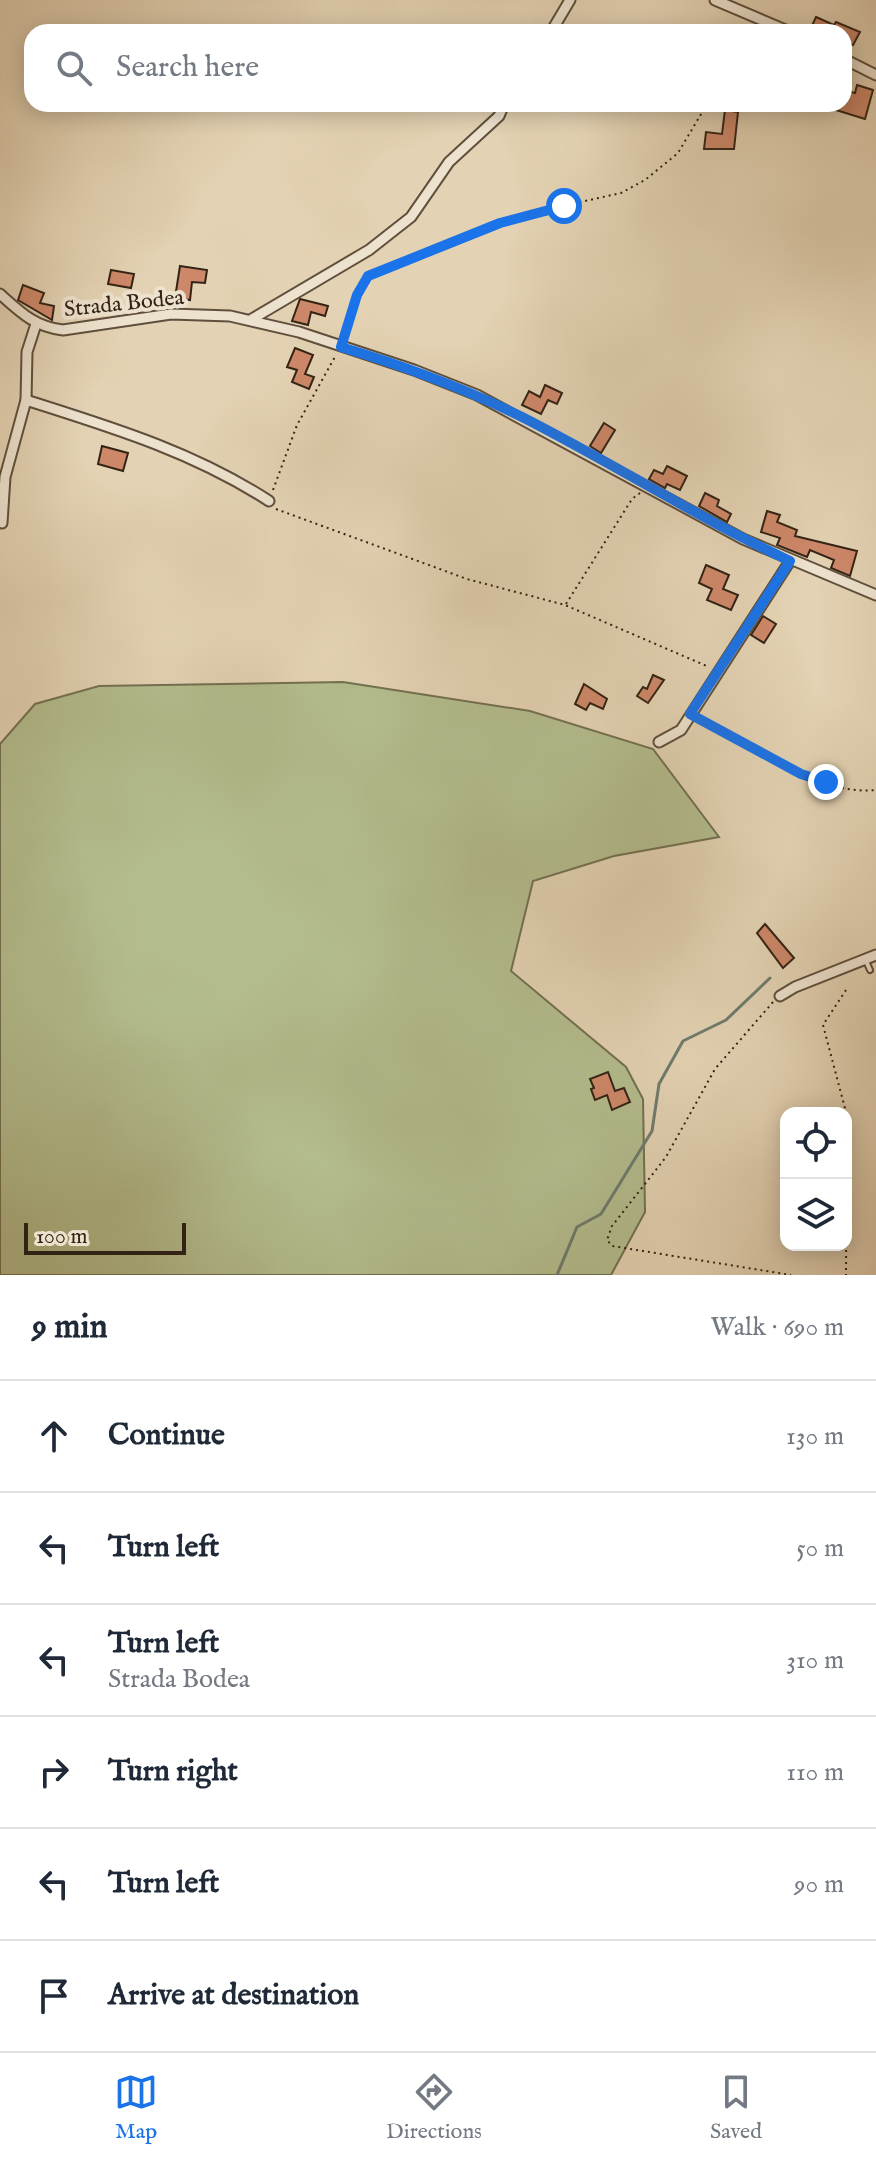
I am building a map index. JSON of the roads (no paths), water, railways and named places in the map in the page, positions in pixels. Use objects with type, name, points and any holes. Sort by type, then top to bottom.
[{"type":"street","points":[[556,24],[570,0]]},
{"type":"street","points":[[715,0],[771,24]]},
{"type":"street","points":[[852,63],[876,75]]},
{"type":"street","points":[[248,320],[267,313],[329,271],[369,250],[411,217],[449,162],[501,112]]},
{"type":"street","points":[[0,294],[36,324],[27,352],[26,400],[5,477],[2,523]]},
{"type":"street","name":"Strada Bodea","points":[[36,324],[63,330],[171,314],[248,320],[414,370],[477,395],[790,561],[876,595]]},
{"type":"street","points":[[26,400],[117,428],[209,464],[269,501]]},
{"type":"street","points":[[659,742],[681,730],[790,561]]},
{"type":"street","points":[[780,996],[871,957]]},
{"type":"lane","points":[[870,970],[871,957]]},
{"type":"waterway","points":[[557,1275],[577,1227],[601,1214],[652,1131],[659,1084],[683,1041],[726,1020],[770,978]]}]
